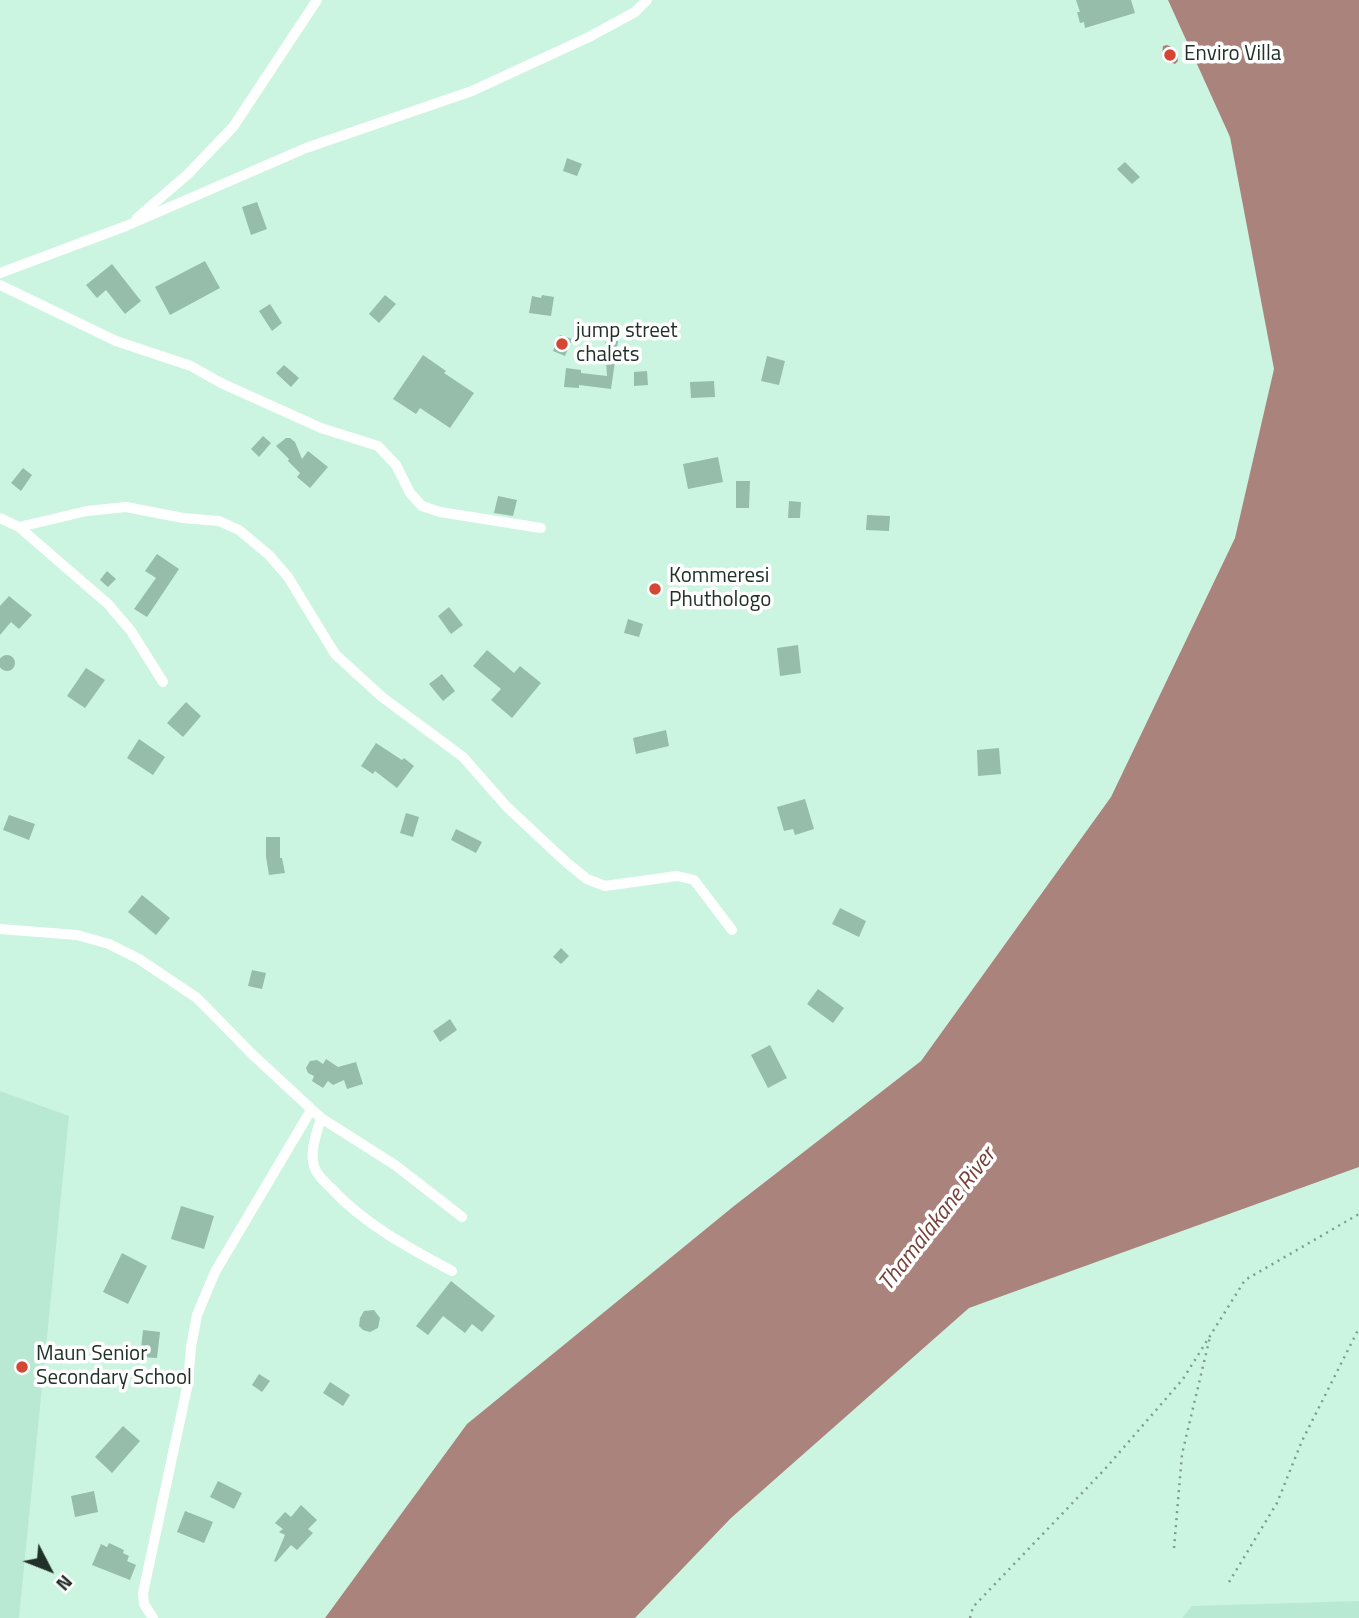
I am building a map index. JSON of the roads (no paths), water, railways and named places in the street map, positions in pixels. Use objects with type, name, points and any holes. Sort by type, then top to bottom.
[{"type":"street","points":[[127,226],[188,174],[233,127],[317,0]]},
{"type":"street","points":[[0,273],[127,226],[306,148],[472,91],[589,37],[635,12],[647,0]]},
{"type":"street","points":[[0,285],[116,341],[191,366],[221,383],[321,428],[378,446],[396,465],[410,493],[422,506],[440,512],[541,528]]},
{"type":"street","points":[[19,527],[87,511],[126,507],[183,518],[219,521],[239,530],[269,555],[288,577],[335,654],[382,697],[463,757],[507,807],[567,863],[587,879],[605,886],[677,877],[694,880],[732,930]]},
{"type":"street","points":[[0,518],[19,527],[108,604],[131,631],[163,682]]},
{"type":"street","points":[[0,929],[77,935],[109,944],[139,959],[197,999],[321,1118],[395,1165],[462,1217]]},
{"type":"street","points":[[153,1618],[144,1604],[143,1593],[188,1383],[197,1315],[215,1272],[311,1110]]},
{"type":"street","points":[[321,1118],[312,1155],[316,1171],[321,1177],[360,1215],[452,1271]]},
{"type":"water","name":"Thamalakane River","points":[[1168,0],[1359,0],[1359,1167],[969,1308],[731,1518],[635,1618],[325,1618],[467,1424],[734,1206],[921,1061],[1111,797],[1235,538],[1274,369],[1230,137]]},
{"type":"water","name":"Enviro Villa","points":[[1167,45],[1176,53],[1178,61],[1175,64],[1164,55],[1163,46]]},
{"type":"place","name":"Enviro Villa","points":[[1170,55]]},
{"type":"place","name":"jump street chalets","points":[[562,344]]},
{"type":"place","name":"Kommeresi Phuthologo","points":[[655,589]]},
{"type":"place","name":"Maun Senior Secondary School","points":[[22,1367]]}]
